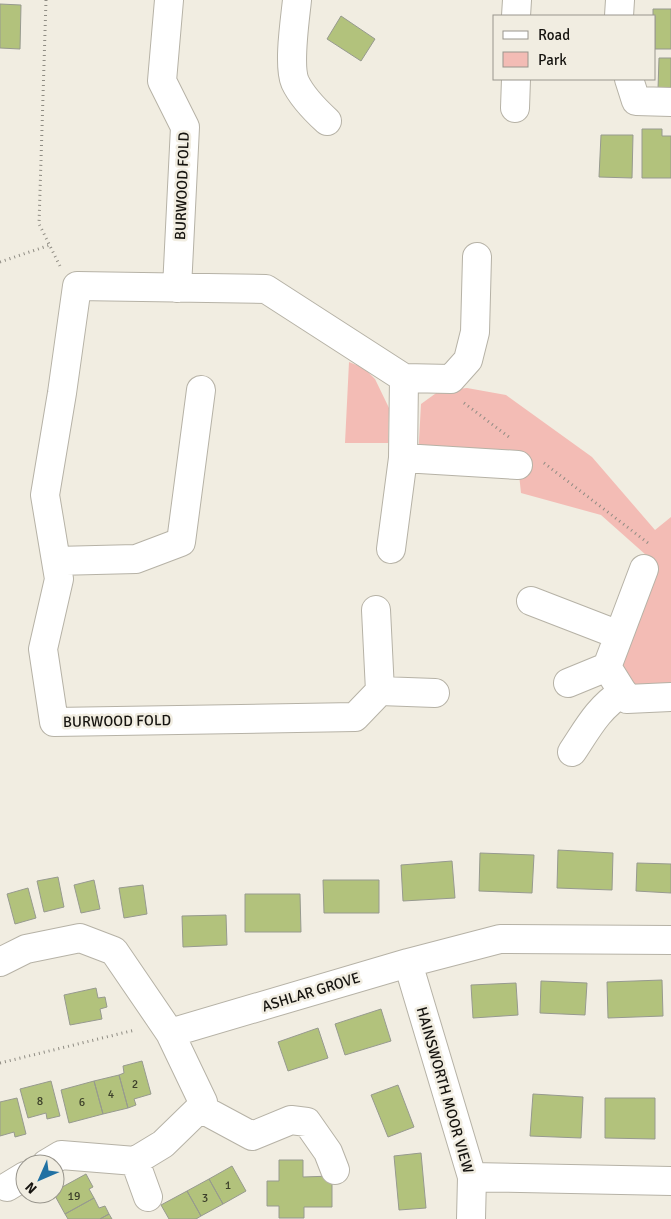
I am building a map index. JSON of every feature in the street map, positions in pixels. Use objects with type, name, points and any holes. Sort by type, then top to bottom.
[{"type":"street","name":"BURWOOD FOLD","points":[[169,0],[162,81],[185,127],[177,288]]},
{"type":"street","points":[[297,0],[292,57],[295,81],[313,108],[327,121]]},
{"type":"street","points":[[516,0],[516,15]]},
{"type":"street","points":[[620,0],[620,15]]},
{"type":"street","points":[[515,108],[516,80]]},
{"type":"street","points":[[628,80],[636,100],[671,102]]},
{"type":"street","points":[[77,286],[266,289],[404,378],[451,379],[468,360],[475,332],[477,257]]},
{"type":"street","name":"BURWOOD FOLD","points":[[77,286],[62,393],[44,495],[59,579],[43,649],[54,722],[355,718],[380,690]]},
{"type":"street","points":[[391,549],[403,458],[404,378]]},
{"type":"street","points":[[56,561],[136,559],[180,542],[201,390]]},
{"type":"street","points":[[403,458],[518,465]]},
{"type":"street","points":[[568,684],[607,667],[644,569]]},
{"type":"street","points":[[531,601],[619,635]]},
{"type":"street","points":[[376,610],[380,690],[435,693]]},
{"type":"street","points":[[607,667],[627,698],[671,697]]},
{"type":"street","points":[[572,752],[596,715],[609,701],[623,692]]},
{"type":"street","points":[[0,962],[26,949],[80,938],[114,951],[167,1028],[203,1102],[200,1108],[163,1144],[135,1161],[65,1155]]},
{"type":"street","name":"ASHLAR GROVE","points":[[167,1028],[500,939],[671,940]]},
{"type":"street","name":"HAINSWORTH MOOR VIEW","points":[[408,963],[472,1177],[471,1219]]},
{"type":"street","points":[[200,1108],[252,1136],[291,1120],[307,1122],[328,1152],[336,1170]]},
{"type":"street","points":[[135,1161],[148,1197]]},
{"type":"street","points":[[472,1177],[671,1182]]},
{"type":"path","points":[[46,0],[39,224],[64,273],[77,286]]},
{"type":"path","points":[[0,262],[50,245]]},
{"type":"path","points":[[0,1063],[167,1028]]},
{"type":"green space","points":[[349,362],[364,368],[375,379],[389,408],[388,443],[345,443]]},
{"type":"green space","points":[[467,388],[506,395],[592,457],[655,530],[671,517],[671,687],[631,690],[613,650],[644,569],[646,555],[601,515],[521,493],[518,465],[418,459],[421,404],[439,391]]},
{"type":"building","points":[[0,4],[21,5],[20,49],[0,48]]},
{"type":"building","points":[[653,9],[671,9],[671,49],[656,49],[656,15],[653,15]]},
{"type":"building","points":[[341,16],[375,39],[361,61],[327,39]]},
{"type":"building","points":[[659,58],[671,58],[671,90],[658,89]]},
{"type":"building","points":[[642,129],[662,129],[662,136],[671,136],[671,178],[642,178]]},
{"type":"building","points":[[601,135],[633,135],[632,178],[599,177]]},
{"type":"building","points":[[558,850],[613,853],[612,890],[557,888]]},
{"type":"building","points":[[480,853],[534,855],[532,893],[479,891]]},
{"type":"building","points":[[452,861],[455,898],[403,901],[401,865]]},
{"type":"building","points":[[637,863],[671,864],[671,893],[636,891]]},
{"type":"building","points":[[58,877],[64,907],[44,912],[37,881]]},
{"type":"building","points":[[94,880],[100,909],[81,913],[74,885]]},
{"type":"building","points":[[323,880],[379,880],[379,913],[324,913]]},
{"type":"building","points":[[143,885],[147,914],[124,918],[119,888]]},
{"type":"building","points":[[28,888],[36,918],[15,924],[7,894]]},
{"type":"building","points":[[245,894],[300,894],[301,932],[245,932]]},
{"type":"building","points":[[226,915],[227,945],[183,947],[182,916]]},
{"type":"building","points":[[662,980],[663,1016],[608,1018],[607,982]]},
{"type":"building","points":[[541,981],[587,983],[585,1015],[540,1013]]},
{"type":"building","points":[[516,983],[518,1015],[473,1018],[471,985]]},
{"type":"building","points":[[96,988],[98,998],[105,997],[107,1007],[100,1009],[102,1019],[70,1025],[64,995]]},
{"type":"building","points":[[381,1009],[391,1041],[345,1055],[335,1024]]},
{"type":"building","points":[[318,1028],[328,1058],[288,1071],[278,1042]]},
{"type":"building","points":[[142,1061],[151,1094],[134,1099],[136,1105],[128,1108],[119,1075],[124,1073],[123,1066]]},
{"type":"building","points":[[119,1075],[128,1108],[103,1114],[94,1081]]},
{"type":"building","points":[[51,1081],[60,1116],[47,1119],[46,1113],[28,1118],[20,1089]]},
{"type":"building","points":[[94,1081],[103,1114],[69,1123],[61,1090]]},
{"type":"building","points":[[398,1085],[414,1127],[388,1137],[371,1095]]},
{"type":"building","points":[[533,1094],[583,1097],[581,1138],[530,1136]]},
{"type":"building","points":[[17,1098],[26,1134],[15,1137],[14,1132],[0,1136],[0,1102]]},
{"type":"building","points":[[605,1098],[655,1098],[655,1139],[605,1138]]},
{"type":"building","points":[[421,1153],[426,1208],[399,1210],[394,1156]]},
{"type":"building","points":[[279,1160],[303,1160],[303,1177],[332,1176],[332,1207],[304,1207],[304,1218],[279,1218],[279,1206],[267,1206],[267,1181],[279,1181]]},
{"type":"building","points":[[232,1166],[246,1191],[223,1204],[209,1179]]},
{"type":"building","points":[[86,1174],[93,1187],[89,1189],[94,1198],[65,1214],[60,1204],[65,1204],[65,1186]]},
{"type":"building","points":[[209,1179],[223,1204],[201,1216],[187,1191]]},
{"type":"building","points":[[187,1191],[201,1216],[196,1219],[169,1219],[161,1205]]},
{"type":"building","points":[[94,1198],[99,1208],[105,1206],[109,1214],[100,1219],[68,1219],[65,1214]]},
{"type":"building","points":[[109,1214],[112,1219],[100,1219]]}]
